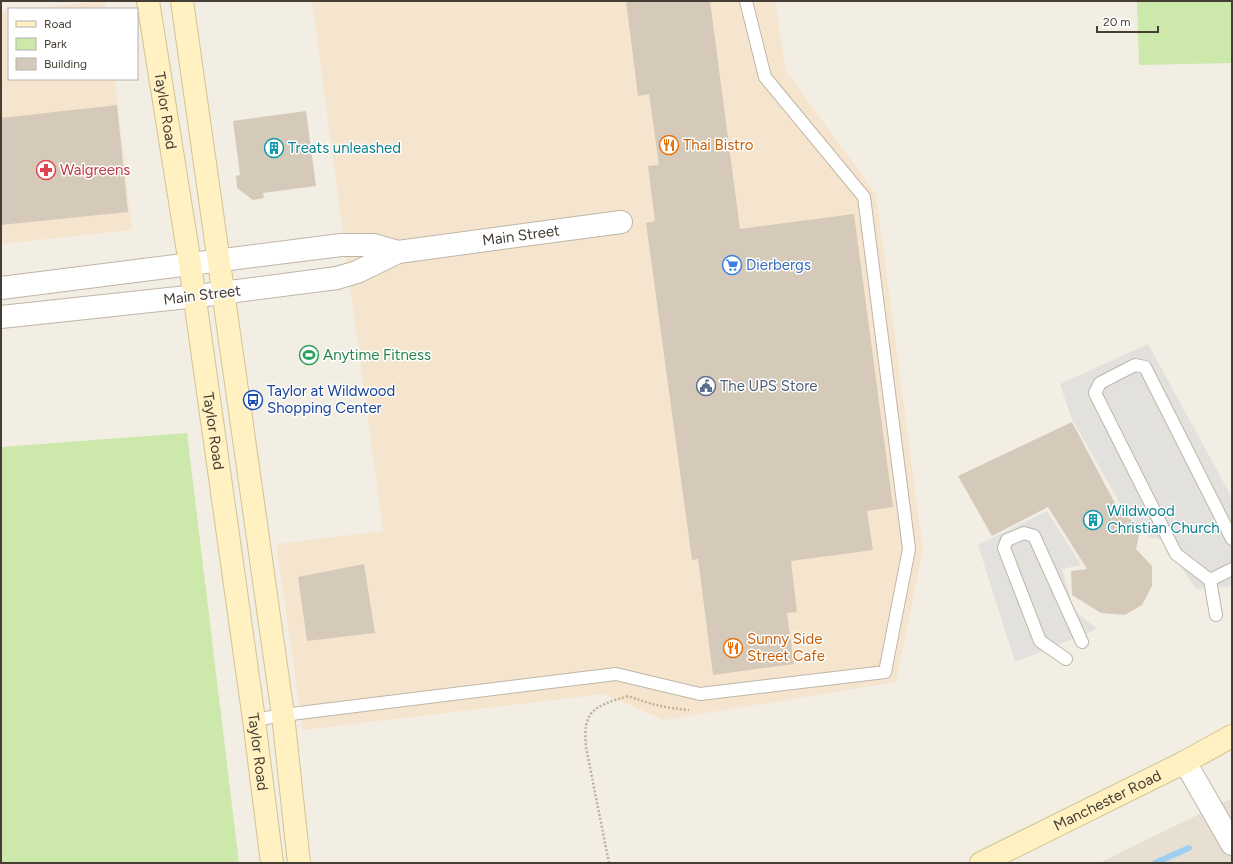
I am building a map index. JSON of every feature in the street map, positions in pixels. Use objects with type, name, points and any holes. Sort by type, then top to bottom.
[{"type":"street","name":"Taylor Road","points":[[148,1],[190,264],[254,720],[272,863]]},
{"type":"street","name":"Taylor Road","points":[[182,1],[283,715],[299,863]]},
{"type":"street","name":"Main Street","points":[[1,317],[224,293],[338,278],[357,272],[398,252],[621,222]]},
{"type":"street","name":"Main Street","points":[[1,288],[347,245],[374,245],[398,252]]},
{"type":"street","name":"Manchester Road","points":[[981,863],[1185,762],[1232,736]]},
{"type":"street","points":[[1185,762],[1232,844]]},
{"type":"lane","points":[[254,720],[283,715],[616,674],[700,694],[886,672],[909,549],[864,197],[765,77],[746,1]]},
{"type":"lane","points":[[1216,615],[1210,580],[1176,554],[1095,393],[1100,383],[1135,366],[1145,367],[1232,539]]},
{"type":"lane","points":[[1066,659],[1040,641],[1004,548],[1007,540],[1024,532],[1034,536],[1082,642]]},
{"type":"lane","points":[[1210,580],[1232,569]]},
{"type":"path","points":[[610,863],[586,747],[585,733],[587,721],[597,707],[628,696],[665,708],[699,710],[700,694]]},
{"type":"shaded area","points":[[106,1],[107,8],[38,8]]},
{"type":"shaded area","points":[[312,1],[775,1],[786,71],[876,194],[923,550],[896,682],[664,720],[604,694],[303,730],[276,544],[383,531]]},
{"type":"shaded area","points":[[8,11],[8,80],[115,80],[132,230],[1,244],[1,12]]},
{"type":"shaded area","points":[[1148,344],[1232,498],[1232,585],[1227,587],[1196,589],[1162,539],[1150,538],[1121,505],[1071,417],[1060,384]]},
{"type":"shaded area","points":[[1047,511],[1081,565],[1062,569],[1074,610],[1097,629],[1015,662],[978,545]]},
{"type":"shaded area","points":[[1232,798],[1232,863],[1099,863]]},
{"type":"green space","points":[[1137,1],[1232,1],[1232,63],[1139,65]]},
{"type":"green space","points":[[187,433],[239,863],[1,863],[1,447]]},
{"type":"building","points":[[626,1],[710,1],[740,229],[854,214],[893,507],[867,511],[873,550],[791,561],[797,612],[787,613],[794,664],[713,675],[698,559],[692,560],[646,223],[655,221],[648,166],[659,165],[649,94],[638,96]]},
{"type":"building","points":[[117,105],[128,212],[1,225],[1,118]]},
{"type":"building","name":"Treats unleashed","points":[[306,111],[316,186],[263,193],[264,198],[253,200],[237,188],[236,176],[240,175],[233,121]]},
{"type":"building","name":"Wildwood Christian Church","points":[[1072,422],[1120,513],[1141,526],[1136,549],[1152,566],[1152,586],[1142,605],[1125,615],[1101,613],[1072,595],[1071,571],[1087,569],[1048,507],[992,536],[958,476]]},
{"type":"building","points":[[364,564],[375,633],[307,641],[298,577]]},
{"type":"waterway","points":[[1155,863],[1189,848]]},
{"type":"place","name":"Thai Bistro","points":[[669,145]]},
{"type":"place","name":"Treats unleashed","points":[[274,148]]},
{"type":"place","name":"Walgreens","points":[[46,170]]},
{"type":"place","name":"Dierbergs","points":[[732,265]]},
{"type":"place","name":"Anytime Fitness","points":[[309,355]]},
{"type":"place","name":"The UPS Store","points":[[706,386]]},
{"type":"place","name":"Taylor at Wildwood Shopping Center","points":[[253,400]]},
{"type":"place","name":"Wildwood Christian Church","points":[[1093,520]]},
{"type":"place","name":"Sunny Side Street Cafe","points":[[733,648]]}]
